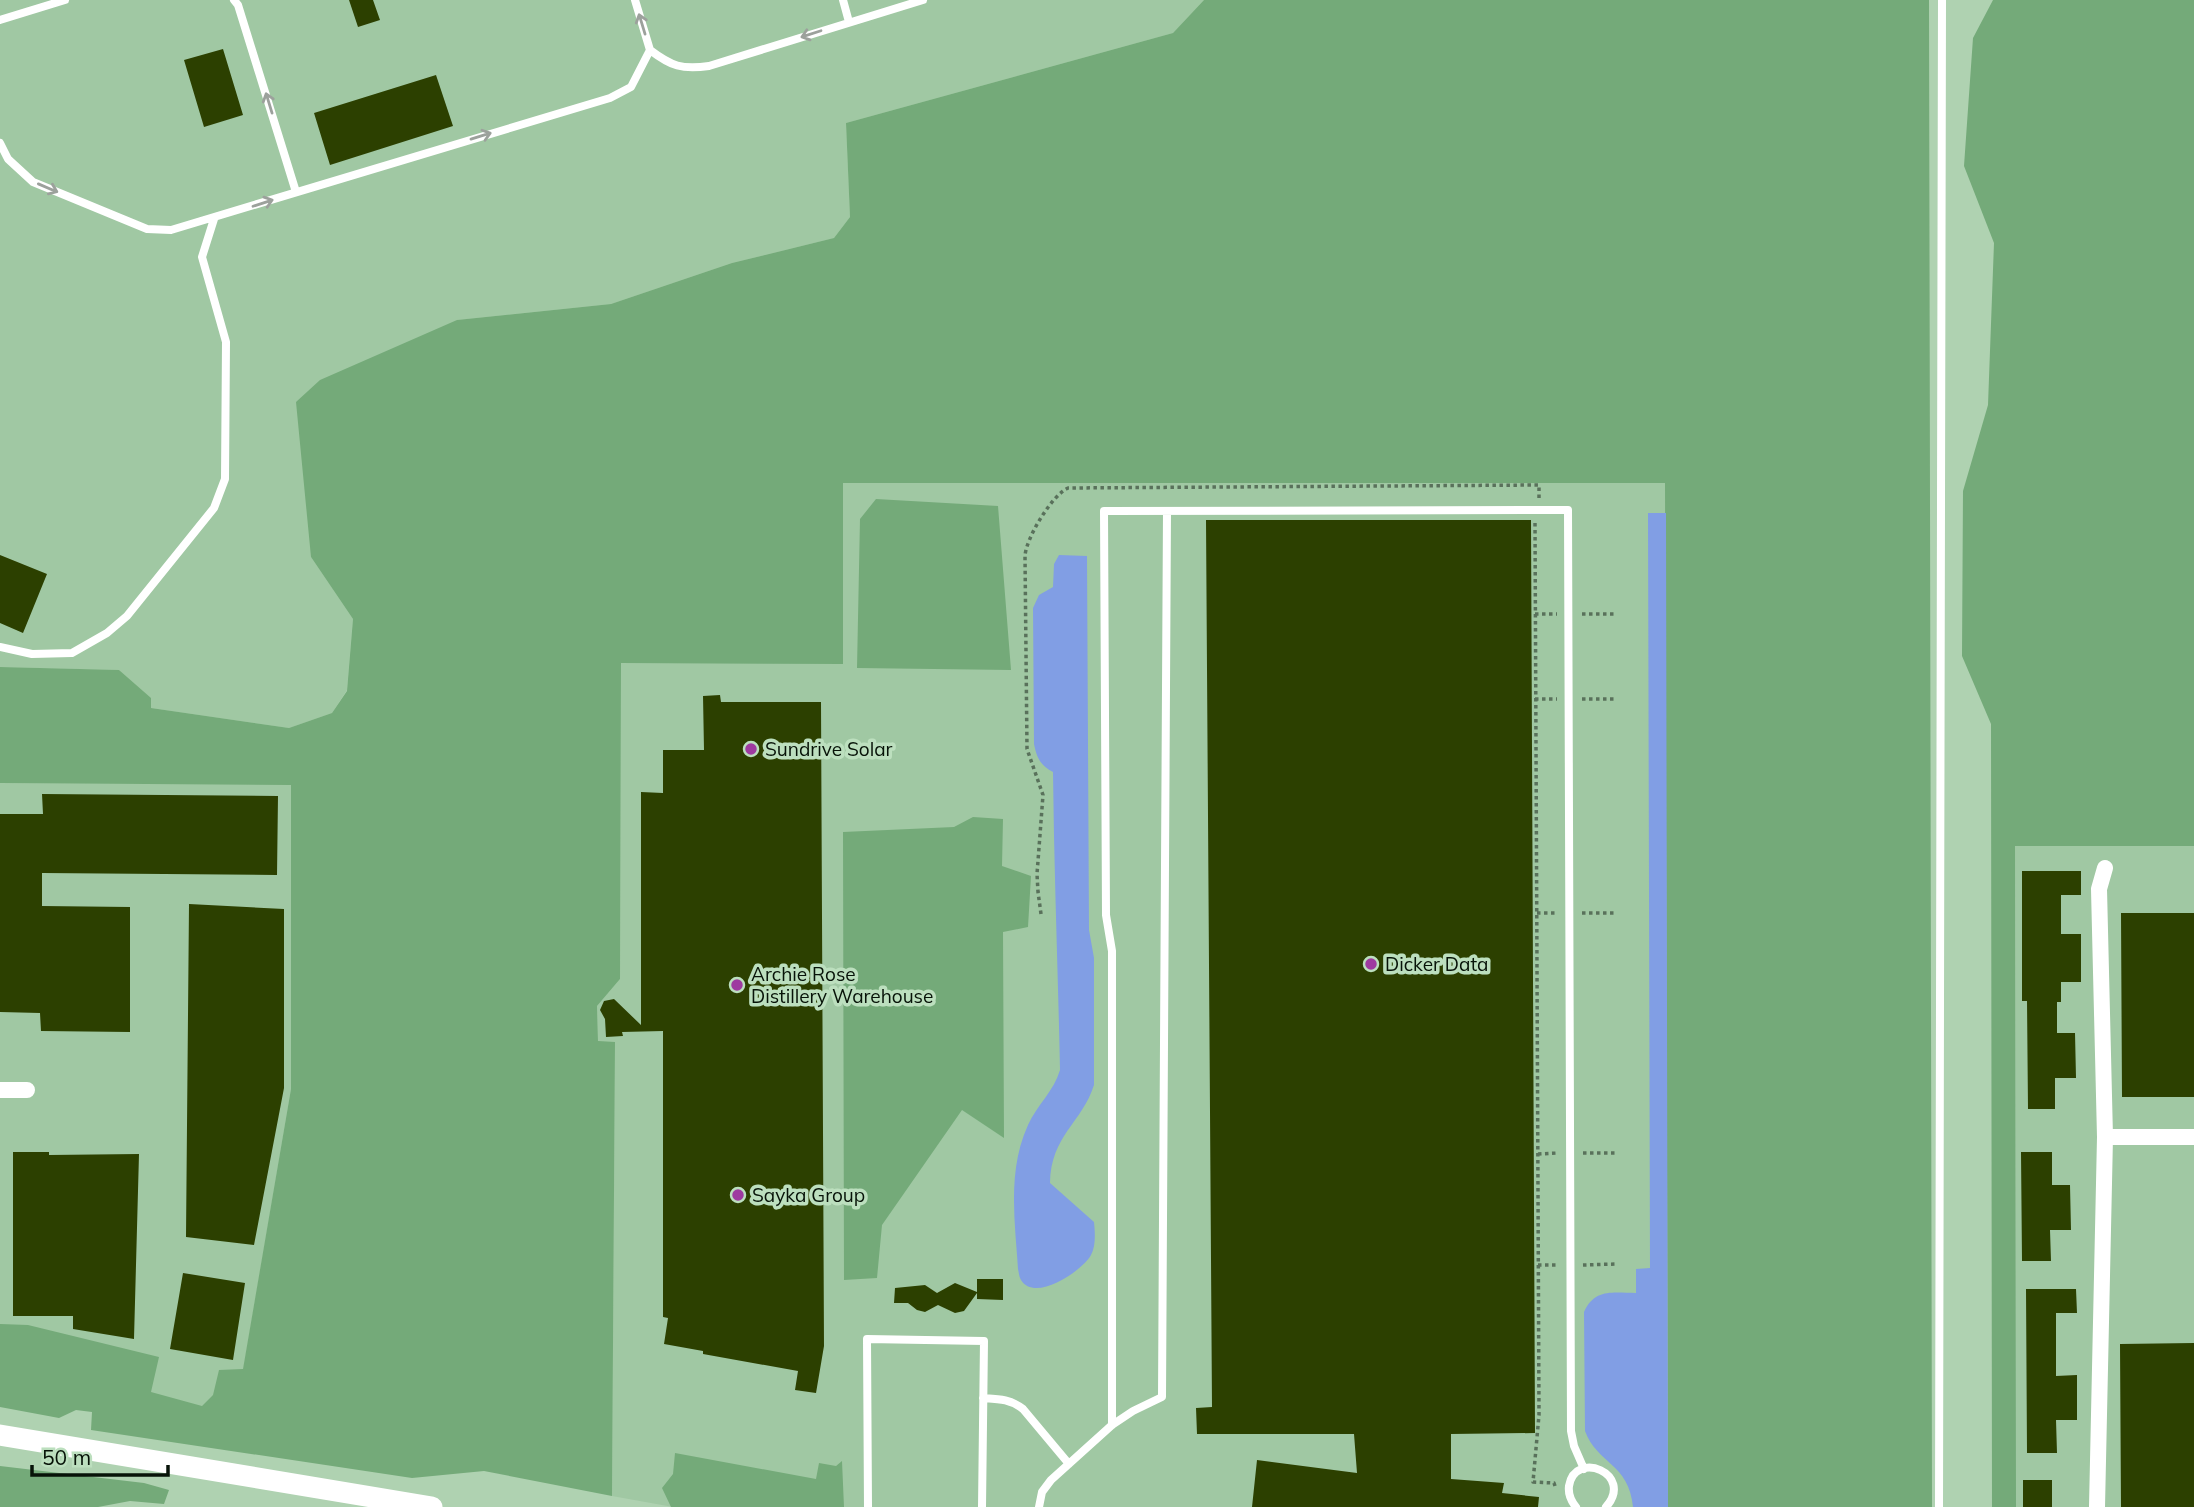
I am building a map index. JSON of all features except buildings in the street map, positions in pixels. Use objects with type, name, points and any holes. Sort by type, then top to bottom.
[{"type":"main road","points":[[0,1435],[432,1507]]},
{"type":"street","points":[[2097,1507],[2105,1138],[2099,889],[2105,868]]},
{"type":"street","points":[[0,1090],[27,1090]]},
{"type":"street","points":[[2105,1138],[2194,1137]]},
{"type":"lane","points":[[0,20],[65,0]]},
{"type":"lane","points":[[234,0],[238,5],[296,192]]},
{"type":"lane","points":[[635,0],[650,50],[667,62],[690,69],[709,66],[923,0]]},
{"type":"lane","points":[[842,0],[849,22]]},
{"type":"lane","points":[[1940,1507],[1942,0]]},
{"type":"lane","points":[[0,143],[8,159],[33,182],[147,229],[171,230],[610,98],[631,87],[650,50]]},
{"type":"lane","points":[[0,647],[32,654],[72,653],[107,633],[127,616],[214,508],[225,479],[226,342],[202,257],[214,219]]},
{"type":"lane","points":[[1040,1507],[1042,1492],[1051,1480],[1112,1425],[1133,1410],[1162,1397],[1167,510]]},
{"type":"lane","points":[[1112,1425],[1112,951],[1106,915],[1104,511],[1568,510],[1571,1432],[1584,1469]]},
{"type":"lane","points":[[868,1507],[867,1339],[984,1340],[982,1507]]},
{"type":"lane","points":[[983,1398],[1014,1402],[1069,1464]]},
{"type":"lane","points":[[1576,1507],[1570,1496],[1570,1483],[1573,1477],[1590,1467],[1603,1471],[1612,1480],[1614,1493],[1606,1507]]},
{"type":"path","points":[[1535,518],[1539,1415],[1533,1482],[1554,1483],[1559,1494]]},
{"type":"path","points":[[1535,614],[1559,614]]},
{"type":"path","points":[[1579,614],[1614,614]]},
{"type":"path","points":[[1535,699],[1559,699]]},
{"type":"path","points":[[1580,699],[1615,699]]},
{"type":"path","points":[[1536,913],[1560,913]]},
{"type":"path","points":[[1580,913],[1615,913]]},
{"type":"path","points":[[1538,1154],[1560,1153]]},
{"type":"path","points":[[1580,1153],[1616,1153]]},
{"type":"path","points":[[1580,1265],[1616,1264]]},
{"type":"path","points":[[1538,1265],[1560,1265]]},
{"type":"shaded area","points":[[0,0],[1204,0],[1173,33],[846,123],[850,217],[834,238],[732,263],[611,304],[457,320],[311,557],[353,619],[347,690],[332,713],[289,728],[151,708],[119,670],[0,667]]},
{"type":"shaded area","points":[[1204,0],[1929,0],[1932,1507],[1668,1507],[1665,483],[843,483],[843,664],[621,663],[620,979],[597,1006],[598,1041],[615,1042],[612,1496],[484,1471],[412,1478],[91,1430],[92,1412],[76,1410],[59,1418],[0,1407],[0,1324],[28,1325],[159,1357],[151,1392],[202,1406],[213,1395],[219,1370],[243,1369],[291,1089],[291,785],[0,783],[0,667],[119,670],[151,698],[151,708],[289,728],[332,713],[347,691],[353,619],[311,557],[296,402],[320,380],[457,320],[611,304],[732,263],[834,238],[850,217],[846,123],[1173,33]]},
{"type":"shaded area","points":[[1993,0],[2194,0],[2194,846],[2015,846],[2016,1507],[1992,1507],[1991,724],[1962,656],[1963,491],[1988,405],[1994,243],[1964,166],[1973,38]]},
{"type":"shaded area","points":[[842,483],[1666,483],[1668,1507],[673,1507],[612,1496],[615,1043],[598,1042],[597,1006],[620,979],[621,662],[843,664]]},
{"type":"shaded area","points":[[876,499],[998,506],[1011,670],[857,668],[860,519]]},
{"type":"shaded area","points":[[0,783],[291,784],[291,1089],[233,1430],[0,1394]]},
{"type":"shaded area","points":[[973,817],[1003,819],[1002,866],[1031,876],[1028,927],[1003,932],[1004,1138],[962,1110],[882,1225],[877,1278],[844,1280],[843,832],[954,827]]},
{"type":"shaded area","points":[[2015,846],[2194,846],[2194,1507],[2016,1507]]},
{"type":"shaded area","points":[[675,1453],[816,1479],[819,1463],[836,1466],[842,1461],[844,1507],[671,1507],[662,1488],[673,1474]]},
{"type":"shaded area","points":[[0,1466],[144,1483],[169,1490],[164,1504],[130,1501],[98,1507],[0,1507]]},
{"type":"water","points":[[1648,513],[1666,513],[1668,1507],[1633,1507],[1625,1481],[1597,1451],[1585,1431],[1584,1312],[1588,1304],[1599,1295],[1636,1293],[1636,1269],[1650,1268]]},
{"type":"water","points":[[1059,555],[1087,556],[1089,930],[1094,958],[1094,1085],[1082,1110],[1061,1141],[1052,1167],[1050,1183],[1094,1222],[1095,1239],[1091,1255],[1078,1269],[1058,1282],[1037,1288],[1028,1286],[1019,1276],[1014,1196],[1021,1142],[1060,1070],[1053,772],[1040,761],[1034,744],[1033,608],[1039,595],[1053,587],[1054,564]]},
{"type":"place","name":"Sundrive Solar","points":[[751,749]]},
{"type":"place","name":"Dicker Data","points":[[1371,964]]},
{"type":"place","name":"Archie Rose Distillery Warehouse","points":[[737,985]]},
{"type":"place","name":"Sayka Group","points":[[738,1195]]}]
